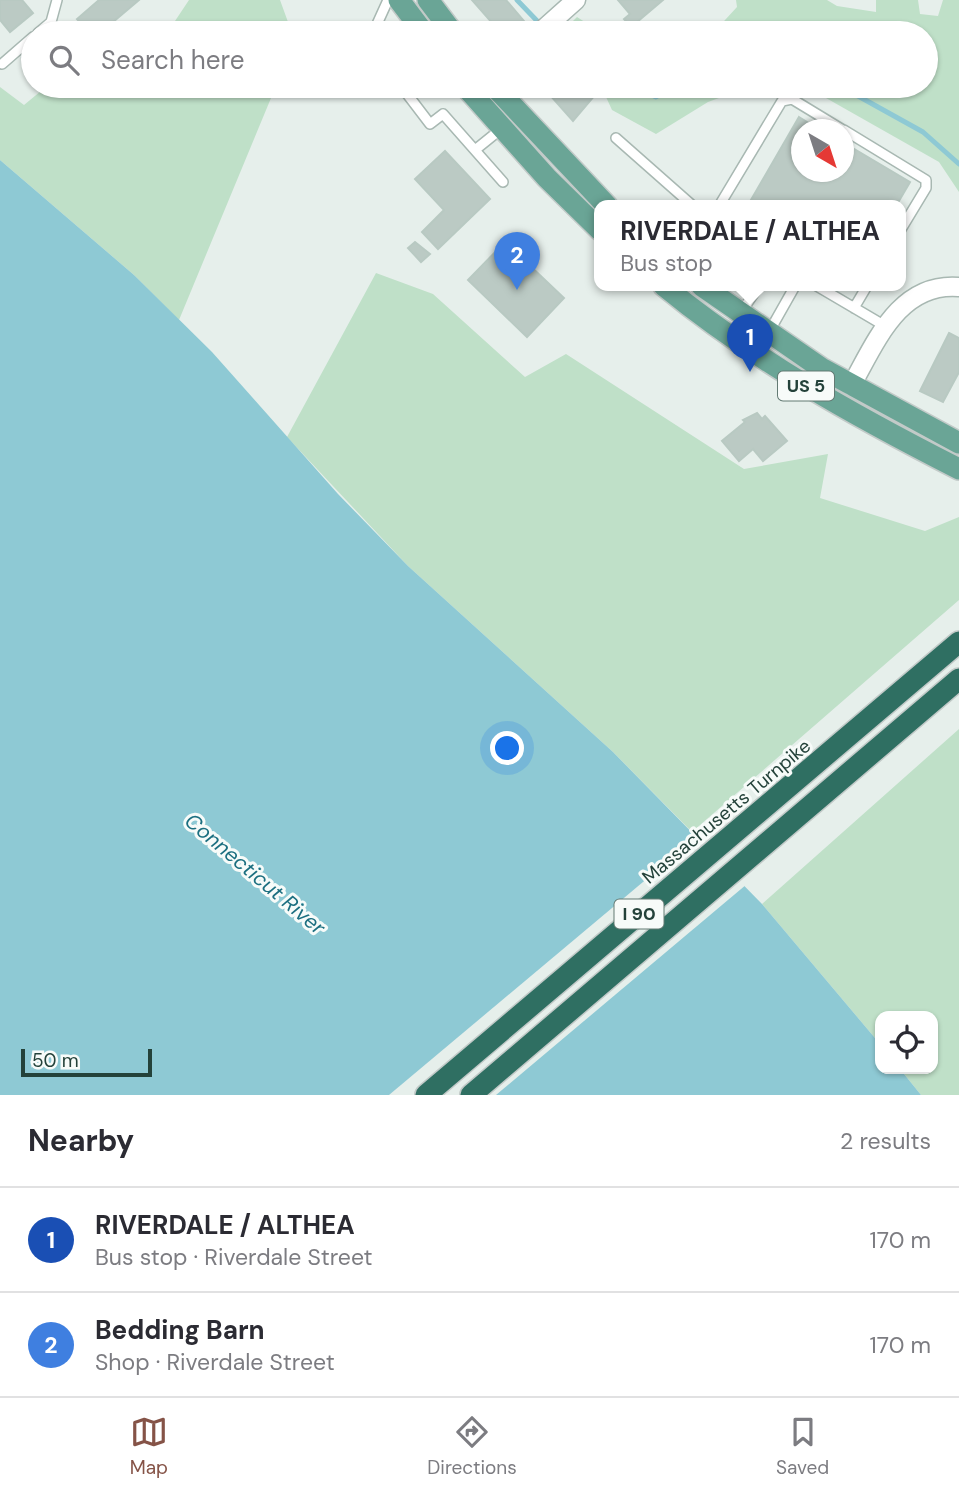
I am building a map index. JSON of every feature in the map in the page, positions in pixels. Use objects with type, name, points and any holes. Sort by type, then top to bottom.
[{"type":"highway","name":"Massachusetts Turnpike","points":[[426,1095],[959,642]]},
{"type":"highway","name":"I 90","points":[[471,1095],[959,679]]},
{"type":"main road","points":[[399,0],[415,21]]},
{"type":"main road","points":[[428,0],[444,21]]},
{"type":"main road","points":[[479,98],[501,129],[594,224]]},
{"type":"main road","points":[[505,98],[601,200]]},
{"type":"main road","name":"US 5","points":[[671,291],[741,344],[840,406],[959,469]]},
{"type":"main road","name":"US 5","points":[[709,291],[851,386],[959,443]]},
{"type":"street","points":[[553,21],[576,0]]},
{"type":"street","points":[[851,386],[885,326],[905,303],[934,287],[959,286]]},
{"type":"lane","points":[[51,21],[57,0]]},
{"type":"lane","points":[[378,21],[388,0]]},
{"type":"lane","points":[[2,64],[21,47]]},
{"type":"lane","points":[[410,98],[430,124],[443,114],[503,182]]},
{"type":"lane","points":[[723,200],[782,101],[792,99],[825,119]]},
{"type":"lane","points":[[475,150],[501,129]]},
{"type":"lane","points":[[854,137],[926,180],[925,190],[906,222]]},
{"type":"lane","points":[[616,138],[686,200]]},
{"type":"lane","points":[[740,314],[756,291]]},
{"type":"lane","points":[[768,333],[792,291]]},
{"type":"lane","points":[[825,291],[885,326]]},
{"type":"lane","points":[[854,308],[864,291]]},
{"type":"lane","points":[[840,406],[851,386]]},
{"type":"green space","points":[[189,0],[280,0],[288,21],[175,21]]},
{"type":"green space","points":[[736,0],[827,0],[837,6],[876,12],[876,0],[918,0],[920,14],[938,16],[943,0],[959,0],[959,192],[939,162],[826,98],[938,98],[938,21],[724,21],[737,7]]},
{"type":"green space","points":[[0,87],[24,105],[32,98],[271,98],[179,320],[134,275],[0,160]]},
{"type":"green space","points":[[606,98],[719,98],[656,134],[612,110]]},
{"type":"green space","points":[[376,273],[433,294],[525,377],[566,354],[744,469],[828,454],[820,498],[925,531],[959,517],[959,600],[692,832],[613,752],[408,566],[287,437]]},
{"type":"green space","points":[[959,729],[959,1095],[921,1095],[904,1074],[938,1074],[938,1011],[875,1011],[875,1038],[762,904]]},
{"type":"water","name":"Connecticut River","points":[[0,160],[134,275],[212,352],[338,494],[408,566],[613,752],[762,904],[875,1038],[875,1074],[904,1074],[921,1095],[0,1095]]},
{"type":"pier","points":[[699,835],[747,884],[496,1095],[389,1095]]},
{"type":"building","points":[[0,0],[22,0],[33,13],[10,32],[0,20]]},
{"type":"building","points":[[99,0],[139,0],[114,21],[77,19]]},
{"type":"building","points":[[472,0],[506,0],[524,21],[490,21]]},
{"type":"building","points":[[618,0],[663,0],[638,21],[626,21],[624,19],[630,14]]},
{"type":"building","points":[[553,98],[592,98],[573,121]]},
{"type":"building","points":[[791,131],[791,182],[854,182],[854,149],[910,182],[900,200],[751,200]]},
{"type":"building","points":[[445,151],[490,199],[438,249],[422,232],[444,210],[415,179]]},
{"type":"building","points":[[415,242],[430,254],[421,262],[408,248]]},
{"type":"building","points":[[505,242],[564,298],[527,337],[468,280]]},
{"type":"building","points":[[949,333],[959,338],[959,372],[943,402],[920,391]]},
{"type":"building","points":[[757,413],[762,419],[765,416],[787,441],[763,461],[753,449],[739,461],[722,441],[745,422],[743,420]]},
{"type":"waterway","points":[[517,0],[537,21]]},
{"type":"waterway","points":[[862,98],[923,132],[959,164]]},
{"type":"place","name":"Bedding Barn","points":[[517,290]]},
{"type":"place","name":"RIVERDALE / ALTHEA","points":[[750,372]]}]
